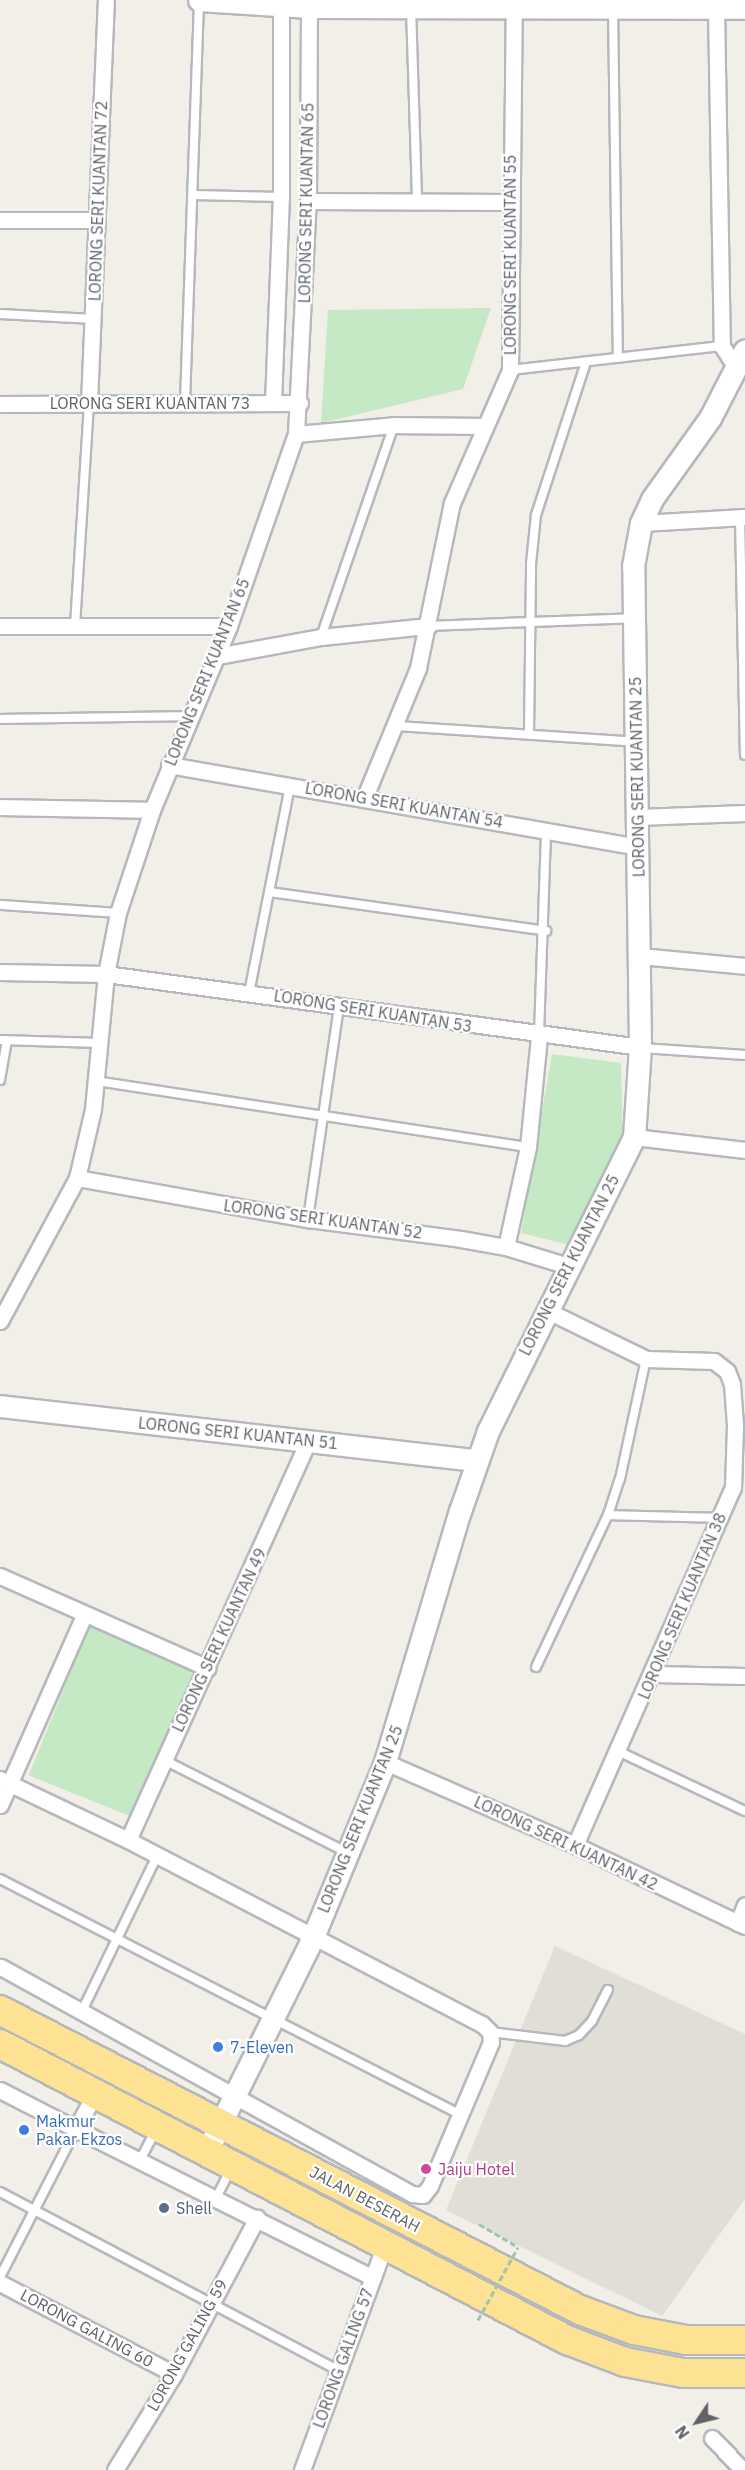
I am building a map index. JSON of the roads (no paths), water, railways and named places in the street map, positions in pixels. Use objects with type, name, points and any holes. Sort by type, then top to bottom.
[{"type":"highway","name":"JALAN BESERAH","points":[[0,2010],[580,2310],[634,2330],[686,2340],[745,2340]]},
{"type":"highway","name":"JALAN BESERAH","points":[[0,2044],[232,2168],[567,2340],[626,2362],[683,2373],[745,2373]]},
{"type":"street","name":"LORONG SERI KUANTAN 72","points":[[89,403],[106,0]]},
{"type":"street","points":[[199,0],[281,5],[689,4],[716,9],[745,8]]},
{"type":"street","name":"LORONG SERI KUANTAN 65","points":[[0,1321],[77,1178],[86,1147],[96,1081],[106,974],[118,913],[169,765],[229,626],[296,434],[300,403],[308,201],[309,4]]},
{"type":"street","points":[[273,403],[281,197],[281,5]]},
{"type":"street","name":"LORONG SERI KUANTAN 55","points":[[364,800],[398,726],[428,626],[452,503],[483,426],[510,370],[510,202],[502,5]]},
{"type":"street","points":[[716,9],[722,346],[737,369]]},
{"type":"street","points":[[308,201],[510,202]]},
{"type":"street","points":[[0,220],[97,220]]},
{"type":"street","name":"LORONG SERI KUANTAN 25","points":[[206,2154],[313,1937],[386,1762],[476,1460],[546,1310],[634,1137],[640,1047],[640,956],[633,566],[641,523],[652,499],[710,418],[745,350]]},
{"type":"street","name":"LORONG SERI KUANTAN 73","points":[[0,404],[300,403]]},
{"type":"street","points":[[296,434],[394,425],[483,426]]},
{"type":"street","points":[[641,523],[742,518]]},
{"type":"street","points":[[0,626],[229,626]]},
{"type":"street","points":[[217,656],[321,637],[428,626]]},
{"type":"street","name":"LORONG SERI KUANTAN 54","points":[[169,765],[290,784],[364,800],[638,847]]},
{"type":"street","points":[[0,807],[152,810]]},
{"type":"street","points":[[637,816],[745,813]]},
{"type":"street","points":[[640,956],[745,966]]},
{"type":"street","name":"LORONG SERI KUANTAN 53","points":[[0,972],[106,974],[538,1036],[640,1047]]},
{"type":"street","points":[[506,1247],[528,1147],[538,1036]]},
{"type":"street","points":[[634,1137],[745,1150]]},
{"type":"street","name":"LORONG SERI KUANTAN 52","points":[[77,1178],[308,1219],[506,1247],[568,1266]]},
{"type":"street","name":"LORONG SERI KUANTAN 38","points":[[546,1310],[646,1359],[714,1361],[727,1371],[732,1384],[739,1488],[720,1518],[654,1674],[575,1845]]},
{"type":"street","name":"LORONG SERI KUANTAN 51","points":[[0,1406],[476,1460]]},
{"type":"street","name":"LORONG SERI KUANTAN 49","points":[[128,1840],[163,1759],[208,1668],[309,1440]]},
{"type":"street","points":[[0,1576],[208,1668]]},
{"type":"street","points":[[0,1805],[5,1781],[84,1615]]},
{"type":"street","points":[[654,1674],[745,1676]]},
{"type":"street","name":"LORONG SERI KUANTAN 42","points":[[386,1762],[575,1845],[741,1925]]},
{"type":"street","points":[[0,1967],[412,2194],[423,2195],[430,2186],[491,2042],[490,2032],[128,1840],[5,1781]]},
{"type":"street","points":[[741,1925],[745,1905]]},
{"type":"street","points":[[0,2090],[373,2278]]},
{"type":"street","points":[[76,2129],[94,2094]]},
{"type":"street","name":"LORONG GALING 59","points":[[115,2470],[174,2374],[257,2218]]},
{"type":"street","name":"LORONG GALING 57","points":[[303,2470],[384,2247]]},
{"type":"street","name":"LORONG GALING 60","points":[[0,2283],[174,2374]]},
{"type":"street","points":[[712,2438],[743,2470]]},
{"type":"lane","points":[[185,402],[199,0]]},
{"type":"lane","points":[[411,4],[417,201]]},
{"type":"lane","points":[[600,5],[618,358]]},
{"type":"lane","points":[[193,195],[281,197]]},
{"type":"lane","points":[[0,314],[93,319]]},
{"type":"lane","points":[[510,370],[722,346]]},
{"type":"lane","points":[[530,734],[533,621],[531,564],[536,515],[586,362]]},
{"type":"lane","points":[[75,626],[89,403]]},
{"type":"lane","points":[[321,637],[394,425]]},
{"type":"lane","points":[[742,518],[745,755]]},
{"type":"lane","points":[[428,626],[633,618]]},
{"type":"lane","points":[[0,719],[190,716]]},
{"type":"lane","points":[[398,726],[636,742]]},
{"type":"lane","points":[[249,993],[290,784]]},
{"type":"lane","points":[[538,1036],[546,931],[546,832]]},
{"type":"lane","points":[[270,892],[546,931]]},
{"type":"lane","points":[[0,905],[118,913]]},
{"type":"lane","points":[[308,1219],[339,1006]]},
{"type":"lane","points":[[0,1080],[3,1041],[100,1043]]},
{"type":"lane","points":[[640,1047],[745,1055]]},
{"type":"lane","points":[[96,1081],[528,1147]]},
{"type":"lane","points":[[536,1667],[608,1515],[620,1479],[646,1359]]},
{"type":"lane","points":[[608,1515],[720,1518]]},
{"type":"lane","points":[[618,1751],[745,1811]]},
{"type":"lane","points":[[163,1759],[347,1852]]},
{"type":"lane","points":[[82,2011],[157,1856]]},
{"type":"lane","points":[[0,1879],[461,2115]]},
{"type":"lane","points":[[490,2032],[565,2041],[579,2035],[592,2021],[608,1990]]},
{"type":"lane","points":[[140,2160],[157,2127]]},
{"type":"lane","points":[[0,2277],[76,2129]]},
{"type":"lane","points":[[216,2198],[232,2168]]},
{"type":"lane","points":[[0,2192],[210,2305],[340,2370]]},
{"type":"place","name":"7-Eleven","points":[[218,2047]]},
{"type":"place","name":"Makmur Pakar Ekzos","points":[[24,2130]]},
{"type":"place","name":"Jaiju Hotel","points":[[426,2169]]},
{"type":"place","name":"Shell","points":[[164,2208]]}]
